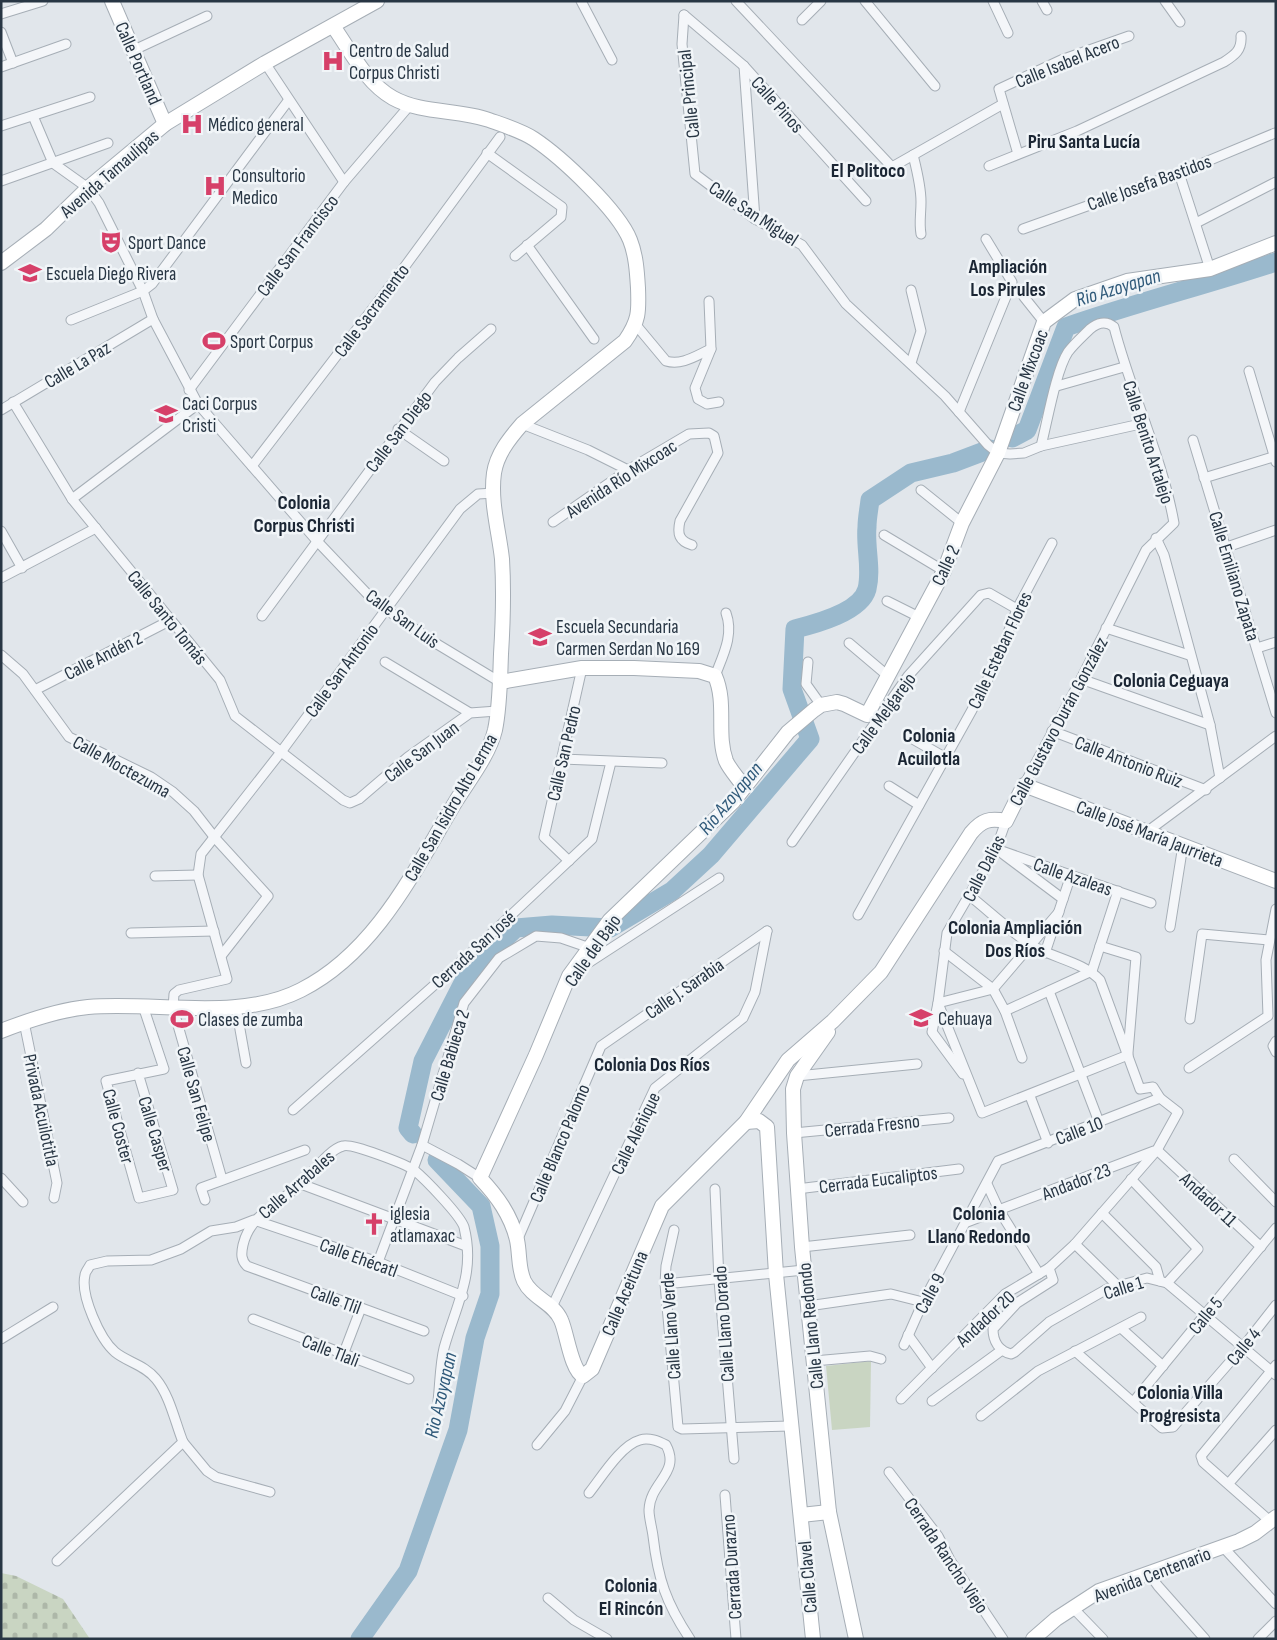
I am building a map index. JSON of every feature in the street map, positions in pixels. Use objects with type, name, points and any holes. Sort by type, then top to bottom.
[{"type":"street","points":[[1,14],[43,1]]},
{"type":"street","name":"Calle Portland","points":[[112,1],[166,124]]},
{"type":"street","name":"Avenida Tamaulipas","points":[[1,264],[46,229],[88,188],[166,124],[265,63],[378,1]]},
{"type":"street","points":[[581,1],[612,60]]},
{"type":"street","name":"Calle Isabel Acero","points":[[736,1],[892,167],[1003,104],[999,89],[1062,60],[1130,36]]},
{"type":"street","points":[[802,20],[820,1]]},
{"type":"street","points":[[865,1],[935,86]]},
{"type":"street","points":[[993,1],[1008,33]]},
{"type":"street","points":[[1165,1],[1180,22]]},
{"type":"street","name":"Calle Pinos","points":[[684,15],[744,66],[866,201]]},
{"type":"street","name":"Calle Principal","points":[[684,15],[682,44],[696,174]]},
{"type":"street","points":[[134,50],[207,16]]},
{"type":"street","points":[[333,26],[380,89],[410,105],[480,117],[534,138],[589,186],[616,216],[630,239],[637,270],[636,325],[666,361],[680,363],[711,349]]},
{"type":"street","points":[[1,32],[13,63]]},
{"type":"street","points":[[989,166],[1077,131],[1224,62],[1238,52],[1242,44],[1241,36]]},
{"type":"street","points":[[1,67],[66,44]]},
{"type":"street","points":[[265,63],[344,182]]},
{"type":"street","points":[[744,66],[755,219]]},
{"type":"street","points":[[1,126],[90,97]]},
{"type":"street","points":[[71,320],[143,291],[152,284],[288,100]]},
{"type":"street","points":[[1003,104],[1018,154]]},
{"type":"street","name":"Calle San Francisco","points":[[189,390],[344,182],[410,105]]},
{"type":"street","points":[[33,116],[53,163],[88,188]]},
{"type":"street","name":"Calle Josefa Bastidos","points":[[1023,229],[1179,173],[1275,133]]},
{"type":"street","name":"Calle Sacramento","points":[[252,466],[400,273],[500,136]]},
{"type":"street","points":[[1,180],[108,143]]},
{"type":"street","points":[[488,153],[562,207],[561,217],[515,256]]},
{"type":"street","points":[[913,156],[919,179],[921,204],[919,226],[921,234]]},
{"type":"street","points":[[1179,173],[1210,269]]},
{"type":"street","name":"Calle San Miguel","points":[[696,174],[755,219],[802,244],[846,304],[911,363],[959,412],[988,446],[998,453]]},
{"type":"street","points":[[1196,223],[1276,182]]},
{"type":"street","name":"Calle San Luis","points":[[88,188],[99,203],[143,291],[153,319],[198,404],[317,541],[375,602],[437,644],[500,682]]},
{"type":"street","points":[[959,412],[1012,282],[986,239]]},
{"type":"street","name":"Calle Mixcoac","points":[[998,453],[1044,322],[1075,299],[1127,281],[1210,269],[1276,243]]},
{"type":"street","points":[[527,245],[594,339]]},
{"type":"street","points":[[911,290],[921,331],[911,363]]},
{"type":"street","points":[[1024,297],[1044,322]]},
{"type":"street","points":[[709,301],[711,349],[695,388],[698,399],[707,404],[719,402]]},
{"type":"street","name":"Calle La Paz","points":[[1,410],[153,319]]},
{"type":"street","name":"Calle Benito Artalejo","points":[[1124,367],[1057,386],[1062,365],[1069,352],[1082,337],[1094,326],[1102,322],[1114,327],[1124,367],[1169,495],[1174,523],[1172,527],[1156,538]]},
{"type":"street","name":"Calle San Isidro Alto Lerma","points":[[1,1031],[59,1012],[89,1007],[236,1007],[280,999],[301,990],[355,951],[391,908],[474,772],[495,732],[500,682],[503,603],[502,558],[494,493],[494,474],[499,456],[509,438],[522,424],[625,341],[636,325]]},
{"type":"street","name":"Calle San Diego","points":[[262,616],[398,429],[435,382],[491,328]]},
{"type":"street","points":[[1204,478],[1275,458],[1249,371]]},
{"type":"street","points":[[1041,446],[1057,386]]},
{"type":"street","name":"Calle Santo Tomás","points":[[13,402],[72,499],[220,680],[235,716],[350,803]]},
{"type":"street","points":[[72,499],[198,404]]},
{"type":"street","points":[[998,453],[1024,453],[1041,446],[1145,423]]},
{"type":"street","points":[[522,424],[588,450],[628,470]]},
{"type":"street","points":[[398,429],[444,461]]},
{"type":"street","name":"Avenida Río Mixcoac","points":[[553,522],[628,470],[689,434],[704,432],[714,436],[718,453],[680,520],[680,537],[684,543],[692,545]]},
{"type":"street","name":"Calle Emiliano Zapata","points":[[1193,440],[1276,713]]},
{"type":"street","name":"Calle 2","points":[[871,718],[888,676],[944,571],[962,524],[998,453]]},
{"type":"street","points":[[921,490],[962,524]]},
{"type":"street","name":"Calle San Antonio","points":[[198,875],[201,854],[281,752],[385,609],[465,504],[478,494],[494,493]]},
{"type":"street","points":[[1,578],[96,528]]},
{"type":"street","points":[[1226,547],[1276,530]]},
{"type":"street","points":[[1,531],[22,568]]},
{"type":"street","points":[[884,534],[944,571]]},
{"type":"street","points":[[1156,538],[1164,555],[1189,655],[1210,725],[1220,778]]},
{"type":"street","name":"Calle Gustavo Durán González","points":[[833,1021],[881,972],[971,832],[981,821],[994,819],[1006,821],[1146,550],[1156,538]]},
{"type":"street","name":"Calle Esteban Flores","points":[[858,915],[946,758],[998,660],[1017,610],[1052,543]]},
{"type":"street","name":"Calle Melgarejo","points":[[792,842],[871,718],[984,593],[989,593],[1017,610]]},
{"type":"street","points":[[887,602],[919,617]]},
{"type":"street","points":[[726,613],[730,626],[729,633],[715,676],[720,686],[722,745],[727,763],[744,787],[788,732],[818,708],[844,704],[871,718]]},
{"type":"street","name":"Calle Andén 2","points":[[35,690],[171,620]]},
{"type":"street","points":[[1106,628],[1189,655]]},
{"type":"street","points":[[1257,648],[1276,642]]},
{"type":"street","points":[[849,643],[888,676]]},
{"type":"street","name":"Calle Moctezuma","points":[[1,655],[13,663],[69,737],[151,777],[173,792],[194,811],[215,838],[268,896],[221,956]]},
{"type":"street","points":[[385,662],[470,713]]},
{"type":"street","points":[[808,662],[806,684],[818,708]]},
{"type":"street","points":[[500,682],[582,668],[699,671],[715,676]]},
{"type":"street","name":"Calle San Pedro","points":[[570,860],[544,837],[582,668]]},
{"type":"street","points":[[1081,679],[1210,725]]},
{"type":"street","name":"Calle San Juan","points":[[350,803],[359,800],[408,758],[470,713],[497,711]]},
{"type":"street","name":"Calle Antonio Ruiz","points":[[1052,731],[1206,790]]},
{"type":"street","points":[[1148,831],[1206,790],[1276,736]]},
{"type":"street","points":[[911,738],[946,758]]},
{"type":"street","points":[[562,759],[662,763]]},
{"type":"street","name":"Cerrada San José","points":[[293,1110],[592,839],[611,762]]},
{"type":"street","name":"Calle José María Jaurrieta","points":[[1024,785],[1276,881]]},
{"type":"street","points":[[889,786],[919,805]]},
{"type":"street","name":"Calle del Bajo","points":[[480,1178],[536,1056],[569,976],[610,920],[642,888],[695,841],[733,802],[744,787]]},
{"type":"street","name":"Calle Dalias","points":[[1006,821],[996,849],[947,933],[938,1002],[982,1113],[1030,1096]]},
{"type":"street","points":[[1170,927],[1183,845]]},
{"type":"street","points":[[996,849],[1063,899]]},
{"type":"street","name":"Calle Azaleas","points":[[996,849],[1150,902]]},
{"type":"street","points":[[155,876],[198,875],[227,979],[179,990],[174,994],[173,1008]]},
{"type":"street","points":[[1045,952],[1071,875]]},
{"type":"street","points":[[569,976],[719,878]]},
{"type":"street","points":[[1005,1011],[1092,972],[1118,891]]},
{"type":"street","points":[[970,896],[1030,944],[1092,972],[1100,980],[1140,1089],[1153,1087],[1160,1098]]},
{"type":"street","points":[[1189,1068],[1268,1016],[1266,960],[1276,910]]},
{"type":"street","points":[[971,1085],[932,1032],[938,1002],[993,989],[1058,912]]},
{"type":"street","points":[[131,933],[214,931]]},
{"type":"street","name":"Calle J. Sarabia","points":[[601,1046],[767,931]]},
{"type":"street","name":"Calle Aleñique","points":[[552,1307],[655,1088],[743,1018],[755,992],[767,931]]},
{"type":"street","points":[[1190,1019],[1202,934],[1270,940]]},
{"type":"street","name":"Calle Babieca 2","points":[[413,1170],[464,1003],[499,958],[536,936],[561,938],[593,945]]},
{"type":"street","points":[[1100,946],[1136,957],[1128,1055]]},
{"type":"street","points":[[944,951],[993,989],[1005,1011],[1022,1058]]},
{"type":"street","points":[[1266,960],[1276,955]]},
{"type":"street","points":[[1049,991],[1099,1122]]},
{"type":"street","name":"Calle Coster","points":[[139,1198],[106,1080],[164,1069],[143,1006]]},
{"type":"street","points":[[236,1007],[246,1063]]},
{"type":"street","name":"Calle San Felipe","points":[[173,1008],[222,1179]]},
{"type":"street","points":[[746,1122],[788,1060],[833,1021]]},
{"type":"street","name":"Calle Llano Redondo","points":[[833,1021],[828,1032],[797,1076],[793,1089],[794,1133],[804,1270],[829,1512],[856,1639]]},
{"type":"street","name":"Privada Acuilotitla","points":[[24,1022],[57,1183],[54,1198]]},
{"type":"street","name":"Calle Blanco Palomo","points":[[517,1241],[601,1046]]},
{"type":"street","points":[[1048,1142],[1030,1096],[1128,1055]]},
{"type":"street","points":[[797,1076],[917,1064]]},
{"type":"street","name":"Calle Casper","points":[[138,1073],[173,1190],[139,1198]]},
{"type":"street","name":"Calle 10","points":[[998,1161],[1160,1098]]},
{"type":"street","name":"Andador 20","points":[[901,1399],[1005,1294],[1049,1268],[1075,1244],[1102,1213],[1156,1150],[1178,1112],[1160,1098]]},
{"type":"street","name":"Cerrada Fresno","points":[[794,1133],[949,1118]]},
{"type":"street","name":"Calle Llano Redondo","points":[[746,1122],[758,1121],[767,1127],[776,1274],[790,1426],[801,1515]]},
{"type":"street","name":"Calle Aceituna","points":[[583,1376],[592,1369],[662,1206],[746,1122]]},
{"type":"street","points":[[422,1145],[480,1178],[497,1197],[510,1220],[517,1241],[519,1267],[525,1284],[552,1307],[560,1318],[575,1368],[583,1376],[565,1411],[537,1445]]},
{"type":"street","name":"Calle Arrabales","points":[[247,1266],[241,1256],[242,1247],[245,1236],[254,1220],[300,1184],[335,1150],[342,1146],[357,1147],[413,1170],[454,1209],[463,1225],[466,1246],[467,1276],[444,1350],[438,1401]]},
{"type":"street","points":[[206,1200],[201,1188],[305,1150]]},
{"type":"street","name":"Andador 23","points":[[968,1222],[1156,1150]]},
{"type":"street","name":"Andador 11","points":[[1156,1150],[1261,1247]]},
{"type":"street","points":[[1234,1159],[1276,1202]]},
{"type":"street","name":"Calle 9","points":[[904,1346],[923,1302],[968,1222],[998,1161]]},
{"type":"street","name":"Cerrada Eucaliptos","points":[[797,1190],[959,1169]]},
{"type":"street","points":[[378,1262],[413,1170]]},
{"type":"street","points":[[1,1178],[22,1202]]},
{"type":"street","points":[[1102,1213],[1156,1267],[1163,1282],[1198,1248],[1131,1179]]},
{"type":"street","points":[[300,1184],[466,1246]]},
{"type":"street","points":[[987,1184],[999,1210],[1039,1274]]},
{"type":"street","name":"Calle Llano Dorado","points":[[715,1189],[719,1280],[734,1459]]},
{"type":"street","points":[[254,1220],[236,1227],[211,1231],[181,1248],[151,1260],[107,1261],[90,1265],[85,1275],[86,1298],[97,1326],[115,1352],[136,1362],[155,1378],[164,1390],[183,1442],[212,1474],[231,1482],[270,1492]]},
{"type":"street","name":"Calle Ehécatl","points":[[254,1220],[378,1262],[462,1296]]},
{"type":"street","name":"Calle 5","points":[[1134,1401],[1276,1228]]},
{"type":"street","name":"Calle Llano Verde","points":[[674,1230],[666,1266],[665,1284],[677,1424],[682,1429],[732,1429]]},
{"type":"street","points":[[802,1247],[910,1235]]},
{"type":"street","points":[[1075,1244],[1118,1286]]},
{"type":"street","name":"Calle Tlil","points":[[247,1266],[424,1332]]},
{"type":"street","points":[[932,1401],[1002,1350],[995,1340],[993,1329],[1017,1303],[1053,1280],[1049,1268]]},
{"type":"street","points":[[665,1284],[804,1270]]},
{"type":"street","name":"Calle 1","points":[[1002,1350],[1011,1354],[1015,1352],[1049,1322],[1107,1289],[1147,1278],[1163,1282],[1274,1370]]},
{"type":"street","points":[[808,1306],[891,1294],[923,1302]]},
{"type":"street","name":"Calle 4","points":[[1134,1401],[1162,1428],[1168,1429],[1173,1427],[1243,1347],[1276,1304]]},
{"type":"street","points":[[1,1339],[52,1307]]},
{"type":"street","points":[[344,1355],[362,1308]]},
{"type":"street","points":[[981,1416],[1038,1370],[1141,1317]]},
{"type":"street","name":"Calle Tlali","points":[[253,1319],[409,1379]]},
{"type":"street","points":[[1121,1328],[1163,1366]]},
{"type":"street","points":[[908,1335],[932,1368]]},
{"type":"street","points":[[1075,1351],[1134,1401]]},
{"type":"street","points":[[814,1361],[870,1356],[881,1359]]},
{"type":"street","name":"Calle 4","points":[[1229,1483],[1201,1456],[1274,1370]]},
{"type":"street","points":[[732,1429],[790,1426]]},
{"type":"street","points":[[1273,1519],[1229,1483],[1276,1430]]},
{"type":"street","points":[[589,1493],[622,1452],[632,1443],[641,1439],[654,1440],[666,1445],[672,1454],[671,1467],[652,1494],[650,1519],[657,1571],[667,1600],[690,1639]]},
{"type":"street","points":[[57,1561],[183,1442]]},
{"type":"street","name":"Cerrada Rancho Viejo","points":[[889,1472],[938,1536],[950,1560],[1003,1639]]},
{"type":"street","name":"Cerrada Durazno","points":[[725,1496],[736,1639]]},
{"type":"street","points":[[801,1515],[829,1512]]},
{"type":"street","name":"Calle Clavel","points":[[801,1515],[813,1639]]},
{"type":"street","name":"Avenida Centenario","points":[[1033,1639],[1073,1608],[1099,1591],[1148,1572],[1223,1547],[1255,1532],[1273,1519]]},
{"type":"street","points":[[1223,1547],[1276,1604]]},
{"type":"street","points":[[1148,1572],[1205,1639]]},
{"type":"street","points":[[548,1598],[574,1620],[607,1639]]},
{"type":"street","points":[[1073,1608],[1102,1639]]},
{"type":"street","points":[[1258,1639],[1276,1621]]},
{"type":"green space","points":[[871,1361],[870,1427],[832,1430],[826,1366]]},
{"type":"green space","points":[[1,1573],[16,1576],[63,1599],[90,1639],[1,1639]]},
{"type":"waterway","name":"Rio Azoyapan","points":[[1012,438],[1027,430],[1066,327],[1276,262]]},
{"type":"waterway","name":"Rio Azoyapan","points":[[413,1134],[408,1128],[423,1061],[467,975],[516,928],[552,925],[610,928],[672,891],[711,855],[810,739],[792,689],[795,629],[836,616],[856,604],[863,597],[868,581],[867,520],[870,500],[911,473],[953,463],[990,449]]},
{"type":"waterway","name":"Rio Azoyapan","points":[[360,1639],[408,1571],[458,1430],[475,1338],[490,1294],[490,1246],[481,1206],[437,1160]]},
{"type":"place","name":"Centro de Salud Corpus Christi","points":[[333,61]]},
{"type":"place","name":"Médico general","points":[[192,124]]},
{"type":"place","name":"Consultorio Medico","points":[[215,186]]},
{"type":"place","name":"Sport Dance","points":[[111,242]]},
{"type":"place","name":"Escuela Diego Rivera","points":[[30,273]]},
{"type":"place","name":"Sport Corpus","points":[[214,341]]},
{"type":"place","name":"Caci Corpus Cristi","points":[[166,414]]},
{"type":"place","name":"Escuela Secundaria Carmen Serdan No 169","points":[[540,637]]},
{"type":"place","name":"Cehuaya","points":[[921,1018]]},
{"type":"place","name":"Clases de zumba","points":[[182,1019]]},
{"type":"place","name":"iglesia atlamaxac","points":[[374,1224]]},
{"type":"district","name":"Piru Santa Lucía","points":[[1084,141]]},
{"type":"district","name":"El Politoco","points":[[868,170]]},
{"type":"district","name":"Ampliación Los Pirules","points":[[1008,278]]},
{"type":"district","name":"Colonia Corpus Christi","points":[[304,514]]},
{"type":"district","name":"Colonia Ceguaya","points":[[1171,680]]},
{"type":"district","name":"Colonia Acuilotla","points":[[929,746]]},
{"type":"district","name":"Colonia Ampliación Dos Ríos","points":[[1015,938]]},
{"type":"district","name":"Colonia Dos Ríos","points":[[652,1064]]},
{"type":"district","name":"Colonia Llano Redondo","points":[[979,1224]]},
{"type":"district","name":"Colonia Villa Progresista","points":[[1180,1404]]},
{"type":"district","name":"Colonia El Rincón","points":[[631,1596]]}]
